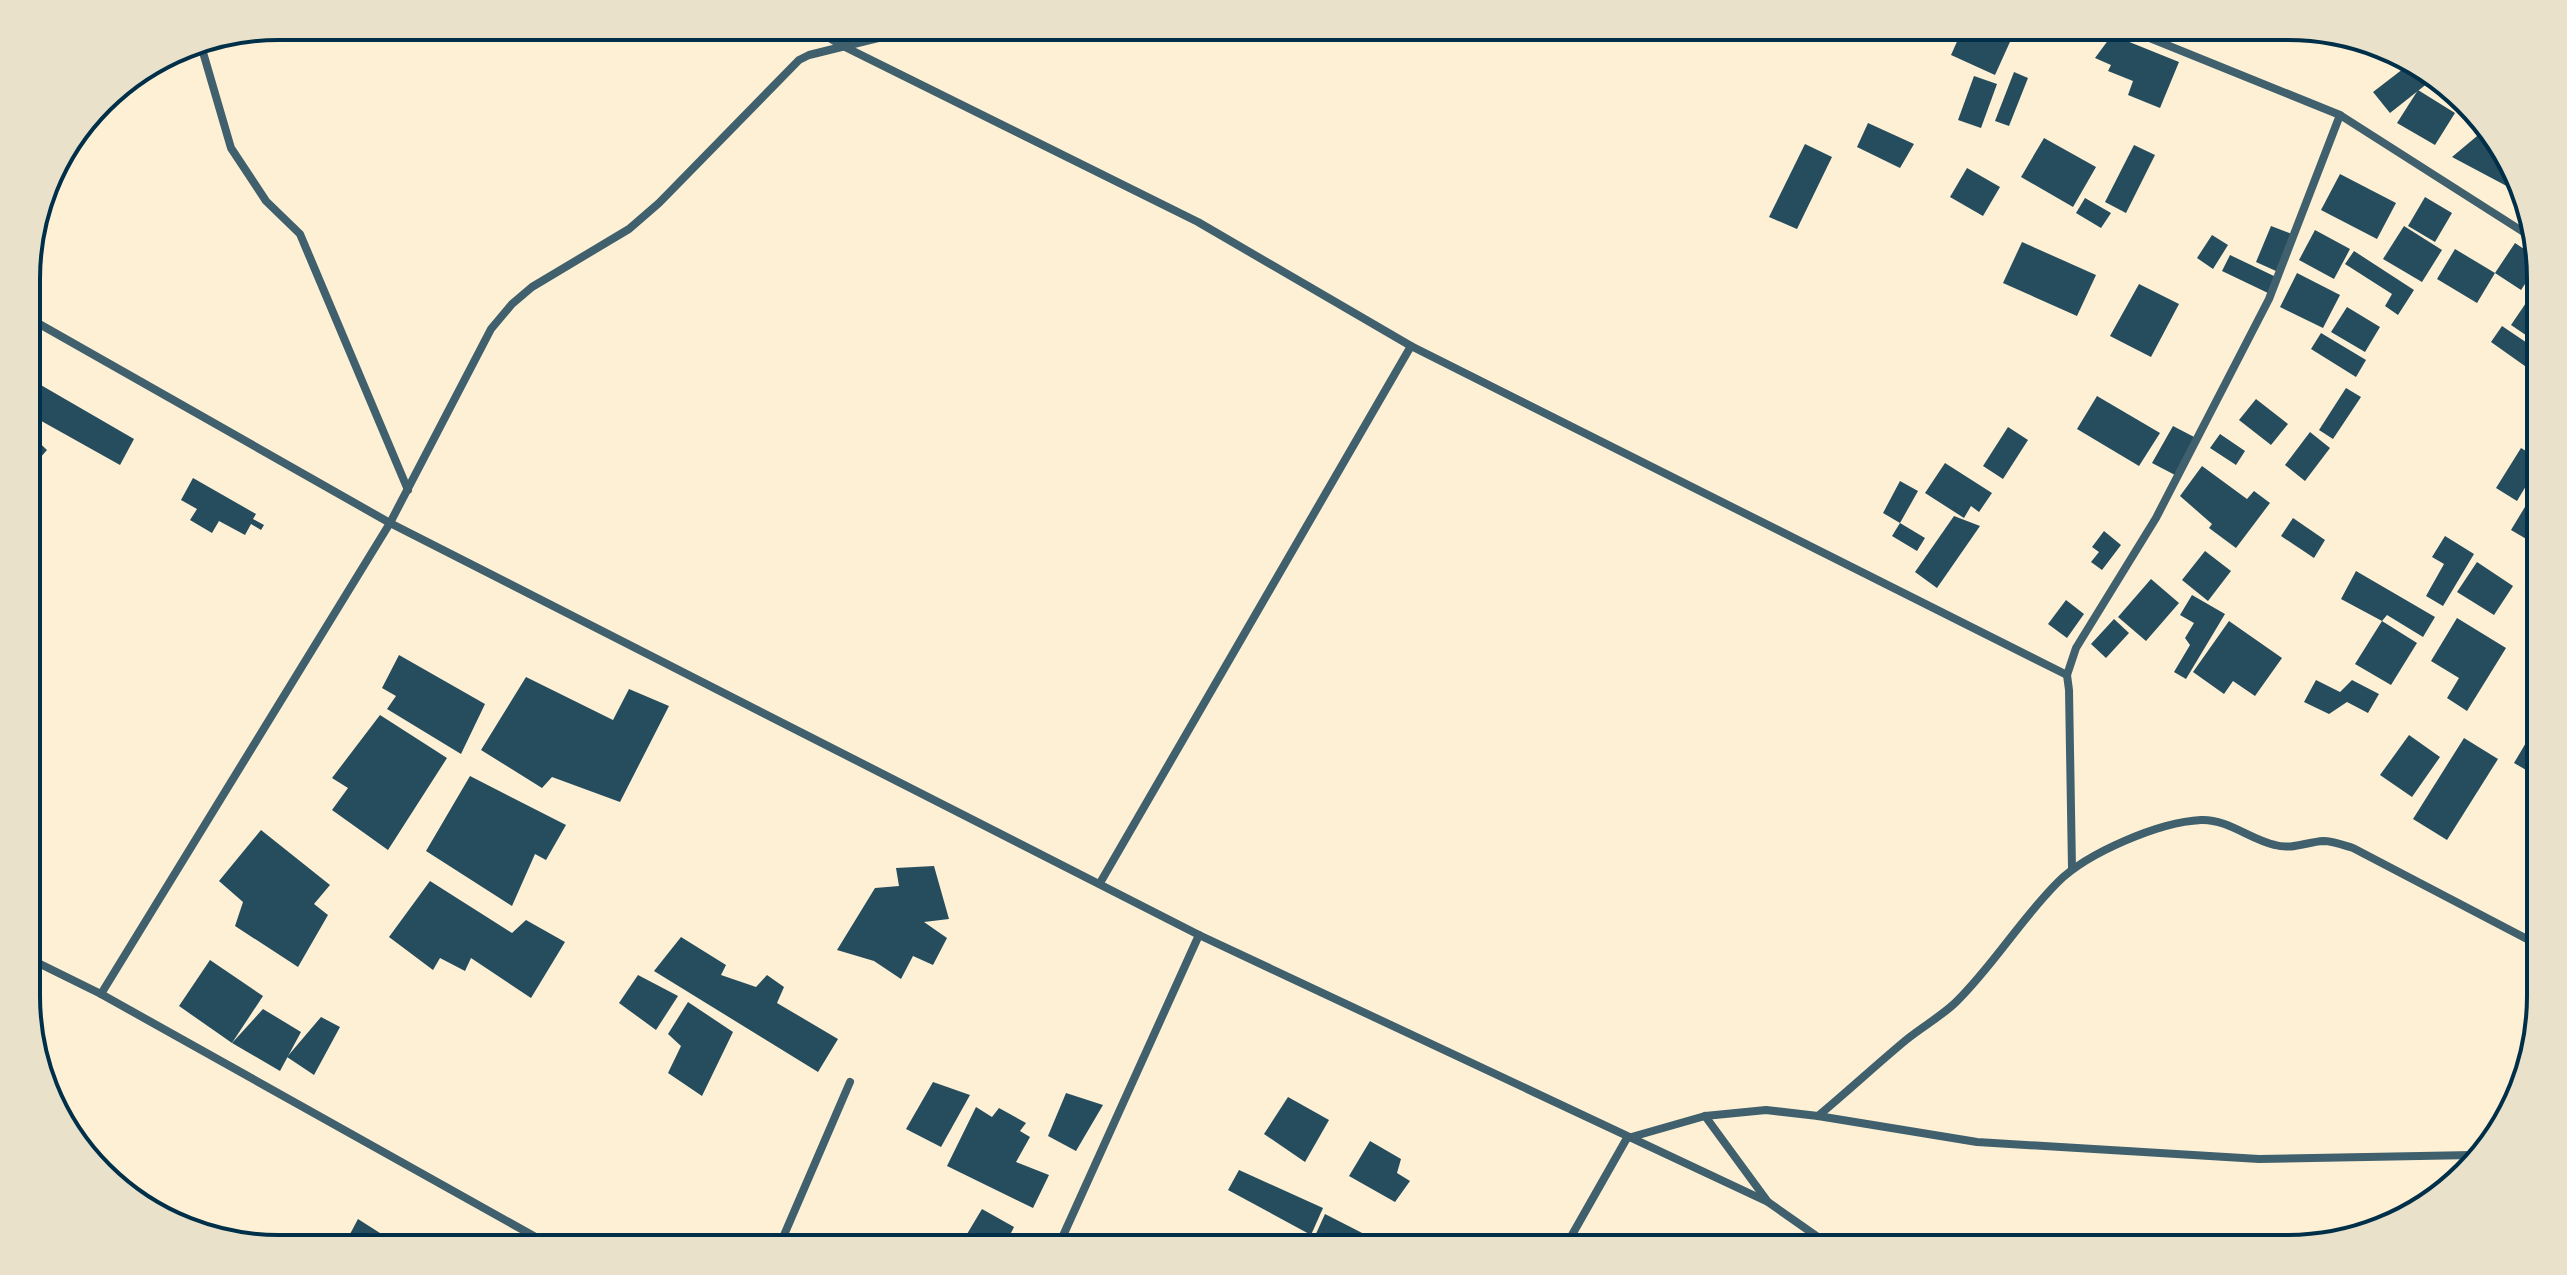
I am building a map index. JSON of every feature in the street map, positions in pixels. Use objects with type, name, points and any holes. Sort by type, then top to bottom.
[{"type":"street","points":[[833,40],[1198,222],[1411,346],[2067,675]]},
{"type":"street","points":[[101,994],[390,523],[491,329],[512,304],[532,287],[641,219],[799,60],[868,40]]},
{"type":"street","points":[[2155,40],[2340,115],[2522,231]]},
{"type":"street","points":[[203,53],[231,148],[266,201],[300,234],[408,490]]},
{"type":"street","points":[[2072,869],[2067,675],[2076,648],[2156,518],[2269,299],[2340,115]]},
{"type":"street","points":[[41,325],[390,523],[1199,935],[1768,1202],[1814,1234]]},
{"type":"street","points":[[1100,883],[1411,346]]},
{"type":"street","points":[[1818,1116],[1909,1038],[1953,1005],[2072,869],[2127,839],[2186,821],[2205,819],[2227,824],[2277,846],[2301,846],[2325,841],[2353,848],[2527,939]]},
{"type":"street","points":[[1064,1235],[1199,935]]},
{"type":"street","points":[[40,964],[101,994],[532,1235]]},
{"type":"street","points":[[784,1235],[850,1082]]},
{"type":"street","points":[[1572,1234],[1627,1138],[1705,1116],[1766,1110],[1977,1142],[2259,1159],[2467,1155]]},
{"type":"street","points":[[1705,1116],[1768,1202]]},
{"type":"building","points":[[1958,40],[2011,40],[1995,75],[1951,55]]},
{"type":"building","points":[[2108,40],[2124,40],[2179,62],[2160,108],[2128,95],[2133,81],[2108,71],[2111,65],[2095,58]]},
{"type":"building","points":[[2402,70],[2426,84],[2390,113],[2373,92]]},
{"type":"building","points":[[2014,72],[2028,78],[2009,126],[1995,121]]},
{"type":"building","points":[[1974,76],[1997,84],[1981,128],[1958,120]]},
{"type":"building","points":[[2418,90],[2455,113],[2435,145],[2397,123]]},
{"type":"building","points":[[1868,123],[1914,144],[1900,168],[1857,147]]},
{"type":"building","points":[[2479,135],[2509,187],[2452,157]]},
{"type":"building","points":[[2044,138],[2096,167],[2073,207],[2021,177]]},
{"type":"building","points":[[1805,144],[1832,157],[1797,229],[1769,217]]},
{"type":"building","points":[[2134,145],[2155,155],[2126,213],[2105,202]]},
{"type":"building","points":[[1967,168],[2000,187],[1983,216],[1950,197]]},
{"type":"building","points":[[2340,174],[2396,203],[2377,239],[2321,210]]},
{"type":"building","points":[[2425,197],[2452,213],[2435,242],[2408,226]]},
{"type":"building","points":[[2085,198],[2111,213],[2101,228],[2076,213]]},
{"type":"building","points":[[2271,226],[2292,234],[2276,271],[2256,262]]},
{"type":"building","points":[[2404,226],[2442,250],[2422,282],[2383,259]]},
{"type":"building","points":[[2315,230],[2350,249],[2334,279],[2299,260]]},
{"type":"building","points":[[2212,235],[2228,245],[2213,269],[2197,258]]},
{"type":"building","points":[[2022,242],[2096,275],[2077,316],[2003,283]]},
{"type":"building","points":[[2515,243],[2525,250],[2527,281],[2521,290],[2495,273]]},
{"type":"building","points":[[2455,249],[2495,273],[2477,303],[2437,279]]},
{"type":"building","points":[[2354,251],[2414,290],[2398,315],[2385,306],[2392,294],[2345,264]]},
{"type":"building","points":[[2230,255],[2276,277],[2268,293],[2222,271]]},
{"type":"building","points":[[2297,273],[2340,295],[2323,328],[2280,307]]},
{"type":"building","points":[[2139,284],[2179,304],[2151,357],[2110,336]]},
{"type":"building","points":[[2527,301],[2527,336],[2511,325]]},
{"type":"building","points":[[2347,307],[2380,327],[2365,352],[2331,332]]},
{"type":"building","points":[[2502,326],[2527,343],[2527,368],[2491,342]]},
{"type":"building","points":[[2321,333],[2366,360],[2356,377],[2311,349]]},
{"type":"building","points":[[41,385],[134,439],[120,465],[41,421]]},
{"type":"building","points":[[2346,388],[2361,397],[2333,439],[2319,430]]},
{"type":"building","points":[[2097,396],[2160,433],[2139,466],[2077,429]]},
{"type":"building","points":[[2256,399],[2288,424],[2271,445],[2239,420]]},
{"type":"building","points":[[2173,426],[2196,438],[2175,475],[2152,463]]},
{"type":"building","points":[[2008,427],[2028,440],[2003,479],[1983,466]]},
{"type":"building","points":[[2310,432],[2330,448],[2305,481],[2285,465]]},
{"type":"building","points":[[2220,434],[2245,451],[2236,465],[2210,448]]},
{"type":"building","points":[[41,444],[47,450],[41,457]]},
{"type":"building","points":[[2521,448],[2527,452],[2527,484],[2517,501],[2496,488]]},
{"type":"building","points":[[1945,463],[1992,493],[1979,512],[1971,506],[1964,518],[1925,493]]},
{"type":"building","points":[[2202,466],[2247,499],[2254,491],[2270,503],[2236,548],[2209,528],[2212,524],[2180,496]]},
{"type":"building","points":[[193,478],[256,514],[253,519],[264,525],[261,530],[251,524],[245,535],[219,521],[212,533],[190,520],[197,509],[181,500]]},
{"type":"building","points":[[1900,481],[1918,491],[1900,523],[1883,513]]},
{"type":"building","points":[[2527,504],[2527,539],[2511,530]]},
{"type":"building","points":[[1954,516],[1980,526],[1937,588],[1915,572]]},
{"type":"building","points":[[2293,518],[2325,540],[2314,558],[2281,536]]},
{"type":"building","points":[[1900,523],[1925,538],[1917,551],[1892,536]]},
{"type":"building","points":[[2104,531],[2121,545],[2102,570],[2091,562],[2099,552],[2092,547]]},
{"type":"building","points":[[2445,536],[2474,554],[2443,606],[2426,596],[2444,564],[2432,557]]},
{"type":"building","points":[[2205,551],[2231,571],[2208,601],[2182,580]]},
{"type":"building","points":[[2477,562],[2513,586],[2494,615],[2457,592]]},
{"type":"building","points":[[2356,571],[2435,617],[2423,637],[2387,615],[2382,621],[2341,599]]},
{"type":"building","points":[[2151,579],[2179,603],[2146,641],[2118,617]]},
{"type":"building","points":[[2192,595],[2225,614],[2186,679],[2174,672],[2190,645],[2185,638],[2194,623],[2180,615]]},
{"type":"building","points":[[2066,600],[2084,614],[2067,638],[2048,624]]},
{"type":"building","points":[[2457,618],[2506,648],[2467,711],[2447,698],[2459,678],[2431,661]]},
{"type":"building","points":[[2114,619],[2129,633],[2106,658],[2091,644]]},
{"type":"building","points":[[2229,621],[2282,658],[2255,696],[2233,681],[2224,694],[2193,672]]},
{"type":"building","points":[[2382,621],[2417,643],[2391,685],[2355,664]]},
{"type":"building","points":[[399,655],[485,704],[461,754],[387,709],[396,696],[382,688]]},
{"type":"building","points":[[526,677],[613,720],[629,689],[669,706],[620,802],[552,777],[542,788],[481,750]]},
{"type":"building","points":[[2316,680],[2340,692],[2352,680],[2379,694],[2368,713],[2347,702],[2329,714],[2304,702]]},
{"type":"building","points":[[380,715],[447,758],[388,850],[332,810],[348,788],[332,778]]},
{"type":"building","points":[[2409,735],[2440,757],[2412,797],[2380,775]]},
{"type":"building","points":[[2464,738],[2498,759],[2447,840],[2413,819]]},
{"type":"building","points":[[2527,741],[2527,770],[2514,763]]},
{"type":"building","points":[[470,776],[566,825],[546,860],[535,854],[512,906],[426,851]]},
{"type":"building","points":[[261,830],[330,885],[314,904],[328,915],[298,967],[235,926],[243,902],[219,881]]},
{"type":"building","points":[[934,866],[949,919],[924,922],[947,938],[933,965],[913,956],[901,979],[874,961],[837,950],[875,888],[899,886],[896,868]]},
{"type":"building","points":[[430,881],[512,933],[526,920],[565,942],[531,998],[471,958],[465,971],[440,958],[433,970],[389,937]]},
{"type":"building","points":[[681,937],[726,965],[721,975],[756,987],[767,975],[784,987],[777,1003],[838,1039],[818,1072],[654,971]]},
{"type":"building","points":[[210,960],[263,996],[232,1043],[179,1006]]},
{"type":"building","points":[[638,975],[678,996],[656,1030],[619,1003]]},
{"type":"building","points":[[688,1002],[733,1032],[702,1096],[668,1073],[681,1046],[668,1034]]},
{"type":"building","points":[[263,1009],[301,1032],[280,1071],[232,1043]]},
{"type":"building","points":[[321,1017],[340,1027],[314,1075],[287,1057]]},
{"type":"building","points":[[933,1082],[970,1095],[941,1147],[906,1129]]},
{"type":"building","points":[[1066,1093],[1103,1105],[1076,1151],[1048,1136]]},
{"type":"building","points":[[1288,1097],[1329,1120],[1305,1162],[1264,1134]]},
{"type":"building","points":[[976,1107],[992,1117],[999,1108],[1026,1123],[1020,1131],[1030,1137],[1016,1162],[1049,1175],[1033,1208],[947,1166]]},
{"type":"building","points":[[1370,1141],[1401,1159],[1397,1173],[1410,1181],[1395,1202],[1349,1176]]},
{"type":"building","points":[[1239,1170],[1323,1208],[1310,1234],[1228,1190]]},
{"type":"building","points":[[982,1209],[1014,1227],[1010,1235],[967,1235]]},
{"type":"building","points":[[1325,1214],[1365,1234],[1316,1234]]},
{"type":"building","points":[[358,1219],[383,1235],[349,1235]]}]
